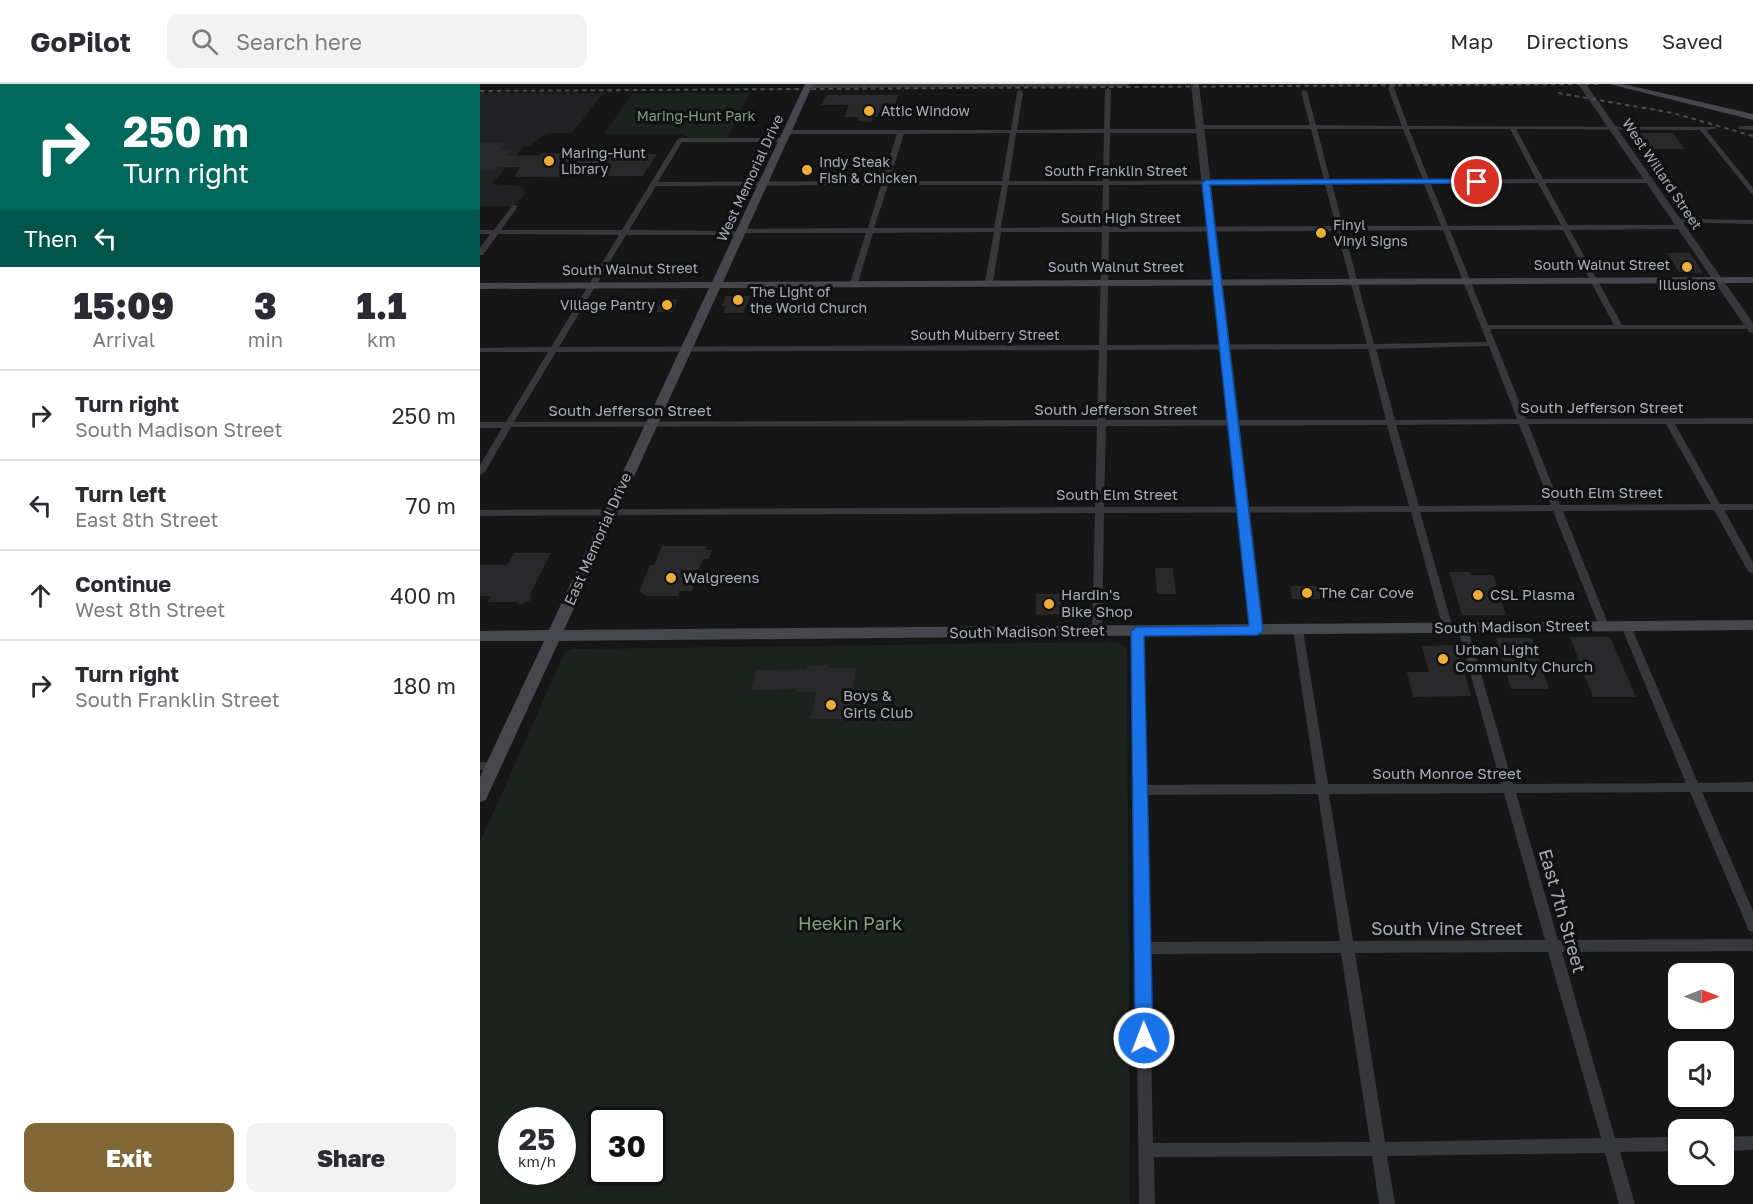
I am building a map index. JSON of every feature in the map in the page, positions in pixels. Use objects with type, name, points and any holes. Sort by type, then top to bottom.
[{"type":"main road","points":[[1613,84],[1753,117]]},
{"type":"main road","name":"West Memorial Drive","points":[[716,284],[809,85]]},
{"type":"main road","name":"South Walnut Street","points":[[480,286],[854,282],[1753,280]]},
{"type":"main road","name":"East Memorial Drive","points":[[480,795],[487,766],[554,636],[716,284]]},
{"type":"main road","name":"South Madison Street","points":[[480,636],[1753,625]]},
{"type":"street","points":[[809,85],[1108,87],[1127,84]]},
{"type":"street","points":[[1195,84],[1257,631]]},
{"type":"street","points":[[1394,84],[1391,88],[1406,129],[1604,626]]},
{"type":"street","name":"West Willard Street","points":[[1582,84],[1752,328]]},
{"type":"street","points":[[990,282],[1021,87]]},
{"type":"street","points":[[1097,632],[1108,87]]},
{"type":"street","name":"East 7th Street","points":[[1304,92],[1415,508],[1508,789],[1627,1204]]},
{"type":"street","points":[[480,472],[680,140],[901,132],[1313,128],[1714,129]]},
{"type":"street","points":[[1512,128],[1619,327]]},
{"type":"street","points":[[1741,129],[1753,128]]},
{"type":"street","points":[[1702,129],[1753,192]]},
{"type":"street","points":[[854,282],[901,132]]},
{"type":"street","name":"South Franklin Street","points":[[654,184],[1650,181]]},
{"type":"street","points":[[480,253],[515,206]]},
{"type":"street","name":"South High Street","points":[[480,232],[1446,229],[1753,222]]},
{"type":"street","points":[[1485,327],[1752,328]]},
{"type":"street","name":"South Mulberry Street","points":[[480,350],[1224,348],[1491,344]]},
{"type":"street","points":[[1669,421],[1753,571]]},
{"type":"street","name":"South Jefferson Street","points":[[480,425],[1753,421]]},
{"type":"street","name":"South Elm Street","points":[[480,513],[1753,507]]},
{"type":"street","points":[[1626,626],[1753,926]]},
{"type":"street","points":[[1298,630],[1387,1204]]},
{"type":"street","points":[[1137,631],[1147,1204]]},
{"type":"street","name":"South Monroe Street","points":[[1140,790],[1753,787]]},
{"type":"street","name":"South Vine Street","points":[[1142,948],[1753,945]]},
{"type":"street","points":[[1734,1144],[1753,1143]]},
{"type":"street","points":[[1146,1150],[1668,1144]]},
{"type":"shaded area","points":[[480,93],[603,93],[572,133],[547,133],[531,145],[523,147],[492,184],[520,186],[524,189],[525,194],[515,206],[480,206]]},
{"type":"green space","name":"Maring-Hunt Park","points":[[750,93],[727,138],[688,138],[682,134],[604,134],[632,94]]},
{"type":"green space","name":"Heekin Park","points":[[1117,642],[1127,647],[1130,1204],[480,1204],[480,842],[565,652],[573,649]]},
{"type":"building","name":"Attic Window","points":[[826,95],[898,95],[891,117],[873,117],[871,122],[857,121],[859,117],[844,117],[849,105],[821,105]]},
{"type":"building","points":[[1634,133],[1673,133],[1685,149],[1645,149]]},
{"type":"building","points":[[480,143],[506,143],[501,149],[513,149],[507,156],[540,155],[542,153],[657,154],[643,176],[514,177],[520,167],[497,167],[494,171],[480,171]]},
{"type":"building","name":"Illusions","points":[[1667,253],[1690,253],[1703,273],[1679,272]]},
{"type":"building","name":"The Light of the World Church","points":[[726,296],[750,296],[743,313],[723,313],[726,306],[722,306]]},
{"type":"building","name":"Village Pantry","points":[[663,299],[678,299],[672,312],[656,312]]},
{"type":"building","name":"Walgreens","points":[[662,546],[707,546],[706,550],[712,550],[709,559],[703,559],[692,591],[680,591],[678,596],[646,596],[639,591],[650,565],[654,565]]},
{"type":"building","points":[[514,553],[551,553],[530,595],[531,600],[520,605],[518,602],[488,602],[491,596],[480,596],[480,565],[507,565]]},
{"type":"building","points":[[1155,568],[1173,568],[1176,594],[1157,594]]},
{"type":"building","name":"CSL Plasma","points":[[1449,572],[1493,575],[1506,615],[1462,615]]},
{"type":"building","name":"The Car Cove","points":[[1290,586],[1322,586],[1324,599],[1292,599]]},
{"type":"building","name":"Hardin's Bike Shop","points":[[1036,594],[1062,594],[1061,614],[1036,615]]},
{"type":"building","points":[[1570,637],[1610,637],[1636,697],[1593,697]]},
{"type":"building","points":[[1496,638],[1532,638],[1549,689],[1511,689]]},
{"type":"building","name":"Urban Light Community Church","points":[[1457,645],[1471,696],[1413,697],[1407,672],[1429,672],[1422,646]]},
{"type":"building","name":"Boys & Girls Club","points":[[829,665],[828,668],[856,668],[847,719],[810,719],[816,692],[795,692],[796,689],[751,690],[756,670],[807,669],[807,666]]},
{"type":"railway","points":[[480,91],[1598,84]]},
{"type":"railway","points":[[1558,93],[1673,113],[1753,136]]},
{"type":"place","name":"Attic Window","points":[[869,111]]},
{"type":"place","name":"Maring-Hunt Library","points":[[549,161]]},
{"type":"place","name":"Indy Steak Fish & Chicken","points":[[807,170]]},
{"type":"place","name":"Finyl Vinyl Signs","points":[[1321,233]]},
{"type":"place","name":"Illusions","points":[[1687,267]]},
{"type":"place","name":"The Light of the World Church","points":[[738,300]]},
{"type":"place","name":"Village Pantry","points":[[667,305]]},
{"type":"place","name":"Walgreens","points":[[671,578]]},
{"type":"place","name":"The Car Cove","points":[[1307,593]]},
{"type":"place","name":"CSL Plasma","points":[[1478,595]]},
{"type":"place","name":"Hardin's Bike Shop","points":[[1049,604]]},
{"type":"place","name":"Urban Light Community Church","points":[[1443,659]]},
{"type":"place","name":"Boys & Girls Club","points":[[831,705]]},
{"type":"route","points":[[1144,1038],[1137,631],[1257,631],[1206,183],[1477,182]]}]
